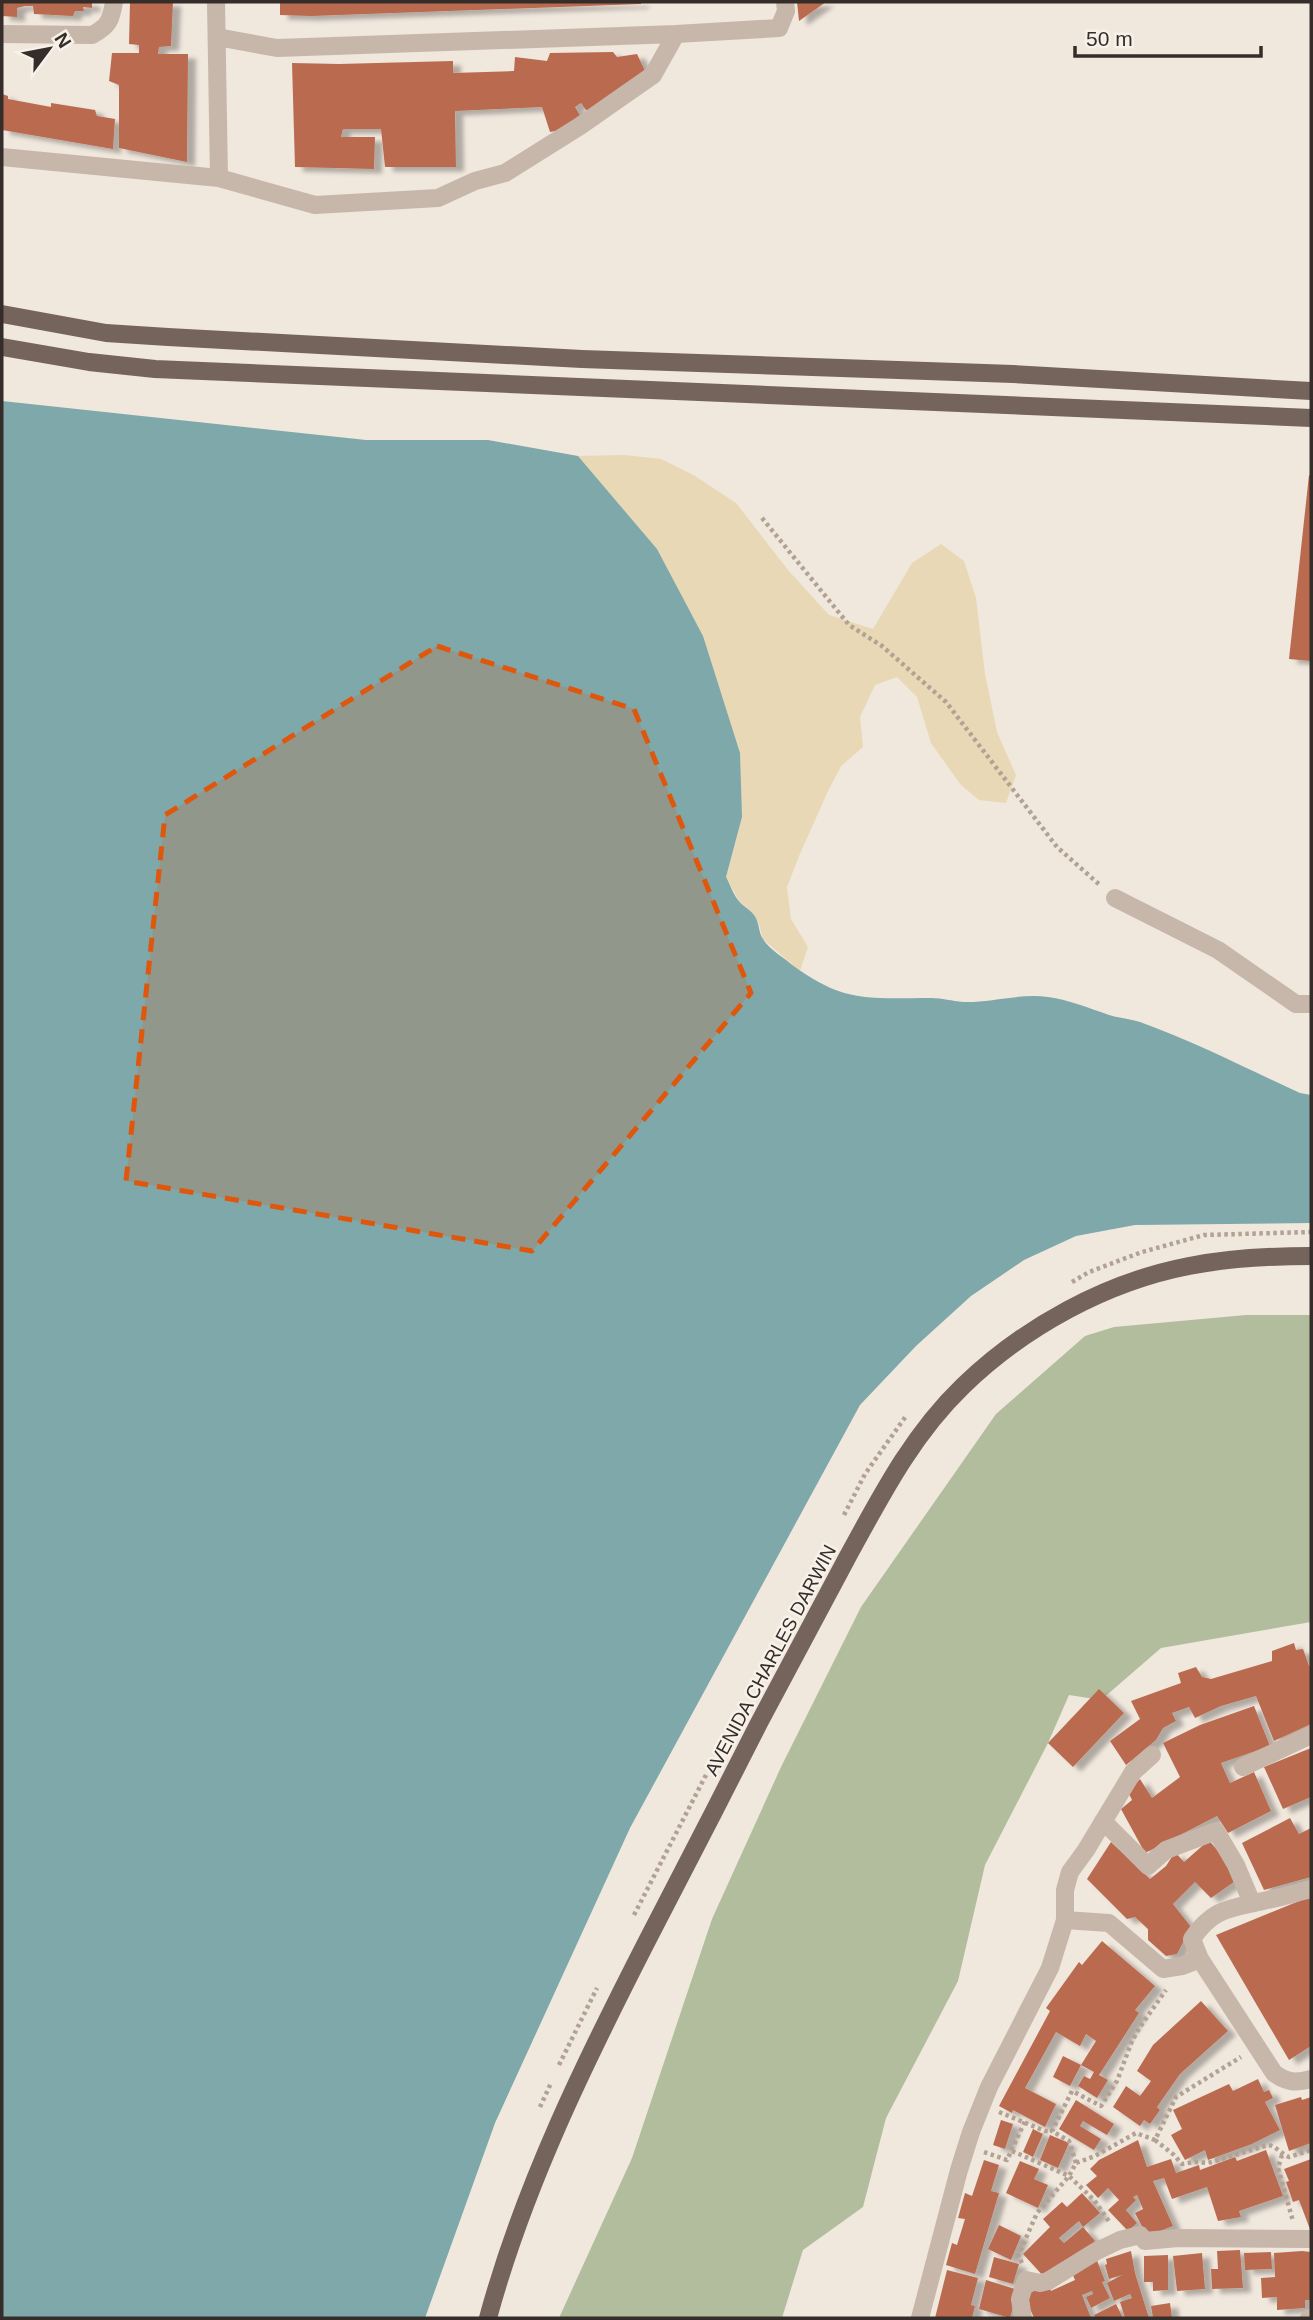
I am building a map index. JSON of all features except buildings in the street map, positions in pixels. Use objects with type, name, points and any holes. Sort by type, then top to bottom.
[{"type":"main road","points":[[2,314],[106,333],[168,337],[582,359],[1013,374],[1311,391]]},
{"type":"main road","points":[[2,347],[89,362],[155,369],[1311,418]]},
{"type":"main road","name":"AVENIDA CHARLES DARWIN","points":[[488,2318],[532,2186],[587,2057],[791,1662],[897,1466],[924,1429],[962,1386],[1000,1354],[1056,1317],[1103,1293],[1149,1276],[1189,1266],[1233,1259],[1311,1256]]},
{"type":"street","points":[[2,34],[92,34],[104,29],[111,17],[114,2]]},
{"type":"street","points":[[216,2],[219,178]]},
{"type":"street","points":[[217,37],[277,48],[779,28],[786,12],[785,2]]},
{"type":"street","points":[[2,157],[219,178],[315,205],[438,198],[475,181],[505,173],[580,126],[653,75],[676,34]]},
{"type":"street","points":[[1115,898],[1218,950],[1296,1004],[1311,1004]]},
{"type":"street","points":[[1243,1767],[1311,1735]]},
{"type":"street","points":[[920,2318],[966,2146],[982,2105],[1050,1968],[1065,1920],[1065,1890],[1070,1872],[1133,1772],[1152,1755]]},
{"type":"street","points":[[1103,1821],[1148,1866],[1166,1850],[1216,1831],[1236,1865],[1252,1903]]},
{"type":"street","points":[[1311,1889],[1222,1909],[1203,1923],[1192,1938],[1200,1959],[1266,2064],[1282,2079],[1291,2082],[1311,2079]]},
{"type":"street","points":[[1065,1920],[1109,1923],[1163,1969],[1200,1959]]},
{"type":"street","points":[[1023,2318],[1020,2299],[1026,2280],[1040,2283],[1048,2281],[1119,2240],[1140,2235],[1145,2241],[1178,2238],[1304,2239]]},
{"type":"path","points":[[762,518],[849,625],[882,646],[946,702],[1057,848],[1115,898]]},
{"type":"path","points":[[1052,2131],[1072,2091],[1101,2106],[1117,2081],[1140,2027],[1182,1966]]},
{"type":"path","points":[[1155,2140],[1177,2097],[1256,2047]]},
{"type":"path","points":[[982,2105],[1045,2131],[1052,2131],[1069,2141],[1076,2163]]},
{"type":"path","points":[[966,2146],[1007,2160],[1025,2122]]},
{"type":"path","points":[[1026,2280],[1018,2256],[1037,2213],[1069,2176],[1076,2163],[1095,2156],[1136,2133],[1155,2140],[1182,2164],[1208,2163],[1268,2145],[1282,2155],[1294,2157],[1311,2150]]},
{"type":"path","points":[[1012,2151],[1069,2176],[1094,2200],[1119,2240]]},
{"type":"path","points":[[1282,2155],[1278,2168],[1304,2239]]},
{"type":"highlighted area","points":[[437,646],[634,709],[751,993],[532,1251],[126,1181],[165,815]]},
{"type":"green space","points":[[1246,1315],[1311,1315],[1311,1622],[1161,1648],[1101,1700],[1069,1695],[1048,1743],[985,1865],[958,1981],[886,2118],[863,2207],[803,2250],[782,2318],[559,2318],[632,2158],[712,1919],[781,1767],[861,1607],[996,1414],[1085,1336],[1114,1327]]},
{"type":"sand","points":[[624,455],[661,459],[695,476],[736,503],[788,570],[829,615],[873,629],[912,563],[941,544],[964,561],[976,598],[985,674],[997,732],[1016,775],[1006,803],[979,800],[961,785],[931,743],[917,697],[897,677],[875,685],[860,717],[863,747],[841,766],[787,887],[791,919],[808,947],[800,971],[763,939],[752,912],[739,901],[726,877],[742,817],[657,549],[578,456]]},
{"type":"water","points":[[2,401],[366,440],[488,440],[578,456],[657,549],[703,636],[740,753],[742,817],[726,877],[736,898],[754,915],[761,936],[772,949],[810,977],[827,986],[858,996],[935,998],[963,1002],[1037,996],[1071,1002],[1161,1030],[1300,1093],[1311,1095],[1311,1223],[1135,1225],[1076,1236],[1024,1260],[971,1296],[916,1346],[860,1405],[630,1828],[495,2123],[425,2318],[2,2318]]}]
